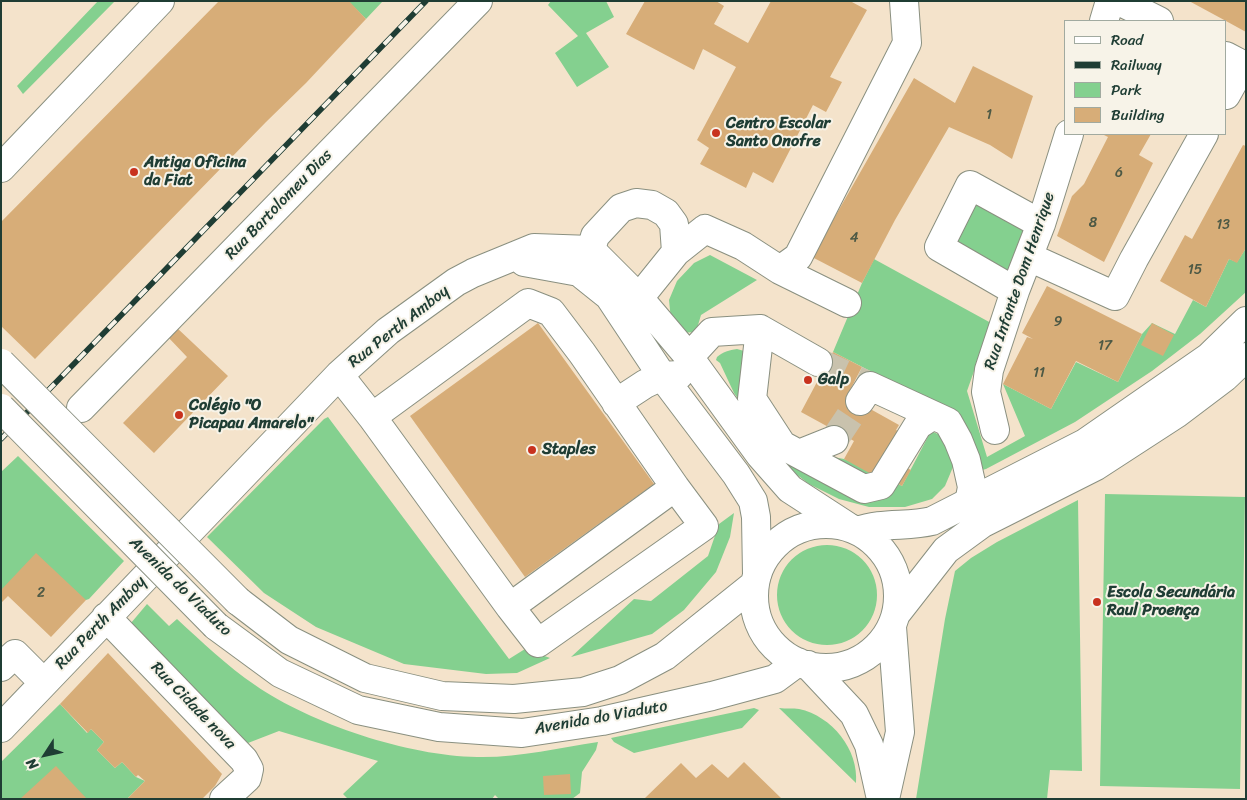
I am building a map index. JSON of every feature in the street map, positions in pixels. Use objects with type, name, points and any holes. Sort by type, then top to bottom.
[{"type":"street","points":[[1,168],[160,1]]},
{"type":"street","name":"Rua Bartolomeu Dias","points":[[80,408],[478,1]]},
{"type":"street","points":[[780,270],[798,257],[907,43],[904,1]]},
{"type":"street","points":[[1104,20],[1110,1]]},
{"type":"street","points":[[1119,1],[1156,20]]},
{"type":"street","points":[[1227,57],[1243,65],[1227,93]]},
{"type":"street","name":"Rua Infante Dom Henrique","points":[[995,430],[986,392],[989,370],[1015,291],[1041,224],[1069,135]]},
{"type":"street","points":[[1029,257],[1115,296],[1203,135]]},
{"type":"street","points":[[1015,291],[939,246],[970,186],[1041,224]]},
{"type":"street","points":[[599,288],[591,250],[596,236],[621,208],[636,203],[652,205],[666,213],[674,224],[676,252]]},
{"type":"street","points":[[639,298],[676,252],[705,229],[743,246],[780,270],[847,303]]},
{"type":"street","name":"Rua Perth Amboy","points":[[2,724],[44,683],[339,375],[388,331],[456,282],[505,259],[534,248],[591,250]]},
{"type":"street","points":[[591,250],[639,298],[697,368],[760,456],[790,489],[875,543],[889,559],[898,586],[898,600],[894,620],[900,732],[885,799]]},
{"type":"street","points":[[505,259],[543,264],[579,272],[608,296],[662,376],[736,474],[753,501],[756,516],[755,608],[763,630],[778,649],[803,664],[854,714],[869,745],[881,799]]},
{"type":"street","points":[[339,375],[538,643],[704,526],[551,312],[528,303],[372,417]]},
{"type":"street","points":[[756,579],[763,561],[771,549],[792,532],[806,526],[833,524],[853,529],[932,522],[1085,443],[1208,358],[1246,321]]},
{"type":"street","points":[[616,403],[645,384],[662,376],[693,374],[712,332],[760,330],[818,362]]},
{"type":"street","points":[[760,330],[752,399],[782,445],[864,490],[881,485],[918,425],[932,416]]},
{"type":"street","points":[[803,664],[822,668],[837,667],[850,664],[875,650],[894,620],[946,550],[983,523],[1096,466],[1120,451],[1176,414],[1225,377],[1246,357]]},
{"type":"street","name":"Avenida do Viaduto","points":[[1,363],[238,601],[289,640],[365,678],[442,696],[514,700],[583,692],[620,680],[665,656],[756,579]]},
{"type":"street","points":[[860,401],[870,386],[948,422],[966,460],[972,487],[969,503]]},
{"type":"street","name":"Avenida do Viaduto","points":[[1,408],[216,626],[280,673],[358,710],[439,727],[522,733],[602,722],[712,696],[775,679],[803,664]]},
{"type":"street","points":[[799,454],[834,440]]},
{"type":"street","points":[[510,607],[675,487]]},
{"type":"street","name":"Rua Cidade nova","points":[[106,617],[244,760],[249,769],[246,778],[224,799]]},
{"type":"street","points":[[1,667],[14,654],[44,683]]},
{"type":"green space","points":[[98,1],[115,1],[23,94],[17,86]]},
{"type":"green space","points":[[348,1],[381,1],[382,2],[366,19]]},
{"type":"green space","points":[[551,1],[606,1],[614,17],[586,33],[609,67],[577,87],[555,53],[578,36],[548,5]]},
{"type":"green space","points":[[970,185],[1041,224],[1015,291],[939,247]]},
{"type":"green space","points":[[1246,248],[1246,292],[1200,334],[1152,371],[1075,422],[986,469],[975,472],[958,416],[833,352],[874,259],[991,323],[967,391],[987,457],[1025,436],[1003,384],[1051,409],[1076,362],[1118,382],[1142,334],[1152,323],[1175,334],[1193,300],[1206,307],[1229,259],[1237,262]]},
{"type":"green space","points":[[710,255],[757,280],[701,315],[696,332],[680,333],[671,320],[669,300],[677,281],[694,263]]},
{"type":"green space","points":[[737,349],[744,351],[772,433],[828,456],[844,459],[875,471],[902,486],[931,431],[940,435],[952,454],[953,467],[945,486],[932,499],[905,507],[869,507],[839,499],[809,484],[783,464],[734,393],[720,363],[716,360],[717,357],[724,353]]},
{"type":"green space","points":[[328,417],[509,659],[525,649],[550,658],[517,673],[486,674],[404,664],[316,627],[264,593],[207,537]]},
{"type":"green space","points":[[18,456],[124,561],[89,599],[1,590],[1,472]]},
{"type":"green space","points":[[1105,494],[1245,497],[1240,789],[1100,786]]},
{"type":"green space","points":[[1078,500],[1082,771],[1050,770],[1047,799],[916,799],[945,619],[955,571],[971,558],[997,542]]},
{"type":"green space","points":[[734,513],[730,537],[716,572],[684,610],[652,634],[571,657],[634,599],[651,601],[708,556],[719,524]]},
{"type":"green space","points":[[817,545],[837,545],[846,548],[863,559],[874,576],[877,585],[877,605],[874,614],[863,631],[846,642],[837,645],[817,645],[799,637],[785,623],[777,605],[777,585],[785,567],[799,553]]},
{"type":"green space","points":[[147,604],[169,626],[177,619],[215,654],[255,685],[304,713],[362,735],[422,751],[477,757],[522,754],[598,742],[596,750],[582,772],[580,793],[572,799],[499,799],[495,795],[492,799],[348,799],[343,794],[378,761],[279,731],[248,743],[131,623]]},
{"type":"green space","points":[[60,704],[87,733],[91,729],[104,742],[97,750],[115,768],[122,762],[136,777],[145,781],[127,799],[1,799],[1,762]]},
{"type":"green space","points":[[754,708],[759,710],[742,728],[634,753],[614,742],[611,738]]},
{"type":"green space","points":[[779,708],[799,709],[811,713],[832,727],[841,736],[853,758],[856,783]]},
{"type":"building","name":"Antiga Oficina da Fiat","points":[[219,1],[349,1],[366,19],[306,83],[35,359],[1,326],[1,222]]},
{"type":"building","points":[[645,1],[716,1],[724,6],[714,24],[748,43],[771,1],[850,1],[867,10],[830,77],[842,82],[826,112],[813,105],[773,183],[753,172],[746,188],[700,164],[709,148],[697,140],[736,67],[703,49],[694,70],[626,34]]},
{"type":"building","points":[[1189,1],[1246,1],[1246,32]]},
{"type":"building","points":[[973,66],[1033,96],[1012,159],[990,145],[949,127],[895,220],[862,283],[812,257],[914,78],[955,103]]},
{"type":"building","points":[[1104,135],[1150,135],[1139,155],[1153,163],[1104,262],[1057,236],[1072,196],[1084,184],[1108,137]]},
{"type":"building","points":[[1243,145],[1246,146],[1246,248],[1237,263],[1229,259],[1206,307],[1160,281],[1185,235],[1192,239]]},
{"type":"building","points":[[1047,286],[1142,334],[1118,382],[1076,361],[1051,409],[1003,384],[1027,337],[1033,339],[1022,333]]},
{"type":"building","name":"Staples","points":[[538,323],[654,484],[525,577],[410,416]]},
{"type":"building","points":[[1152,323],[1174,335],[1163,356],[1141,345]]},
{"type":"building","points":[[176,327],[228,376],[154,453],[123,423],[187,357],[167,336]]},
{"type":"building","points":[[833,352],[862,367],[847,396],[899,425],[896,430],[918,442],[905,467],[911,470],[902,486],[875,471],[873,475],[844,459],[854,441],[801,412]]},
{"type":"building","points":[[36,553],[86,600],[51,637],[8,596],[1,603],[1,590]]},
{"type":"building","points":[[108,653],[222,774],[215,786],[202,799],[127,799],[145,781],[138,775],[136,777],[122,762],[115,768],[97,750],[104,742],[91,729],[88,733],[60,704]]},
{"type":"building","points":[[744,762],[782,799],[644,799],[681,763],[696,778],[712,764],[728,778]]},
{"type":"building","points":[[56,766],[87,799],[20,799]]},
{"type":"building","points":[[570,774],[571,794],[544,795],[543,776]]},
{"type":"tunnel","points":[[818,362],[870,386]]},
{"type":"tunnel","points":[[834,440],[860,401]]},
{"type":"railway","points":[[1,439],[426,1]]},
{"type":"place","name":"Centro Escolar Santo Onofre","points":[[716,133]]},
{"type":"place","name":"Antiga Oficina da Fiat","points":[[134,172]]},
{"type":"place","name":"Galp","points":[[808,380]]},
{"type":"place","name":"Colégio \"O Picapau Amarelo\"","points":[[179,415]]},
{"type":"place","name":"Staples","points":[[532,450]]},
{"type":"place","name":"Escola Secundária Raul Proença","points":[[1097,602]]}]
